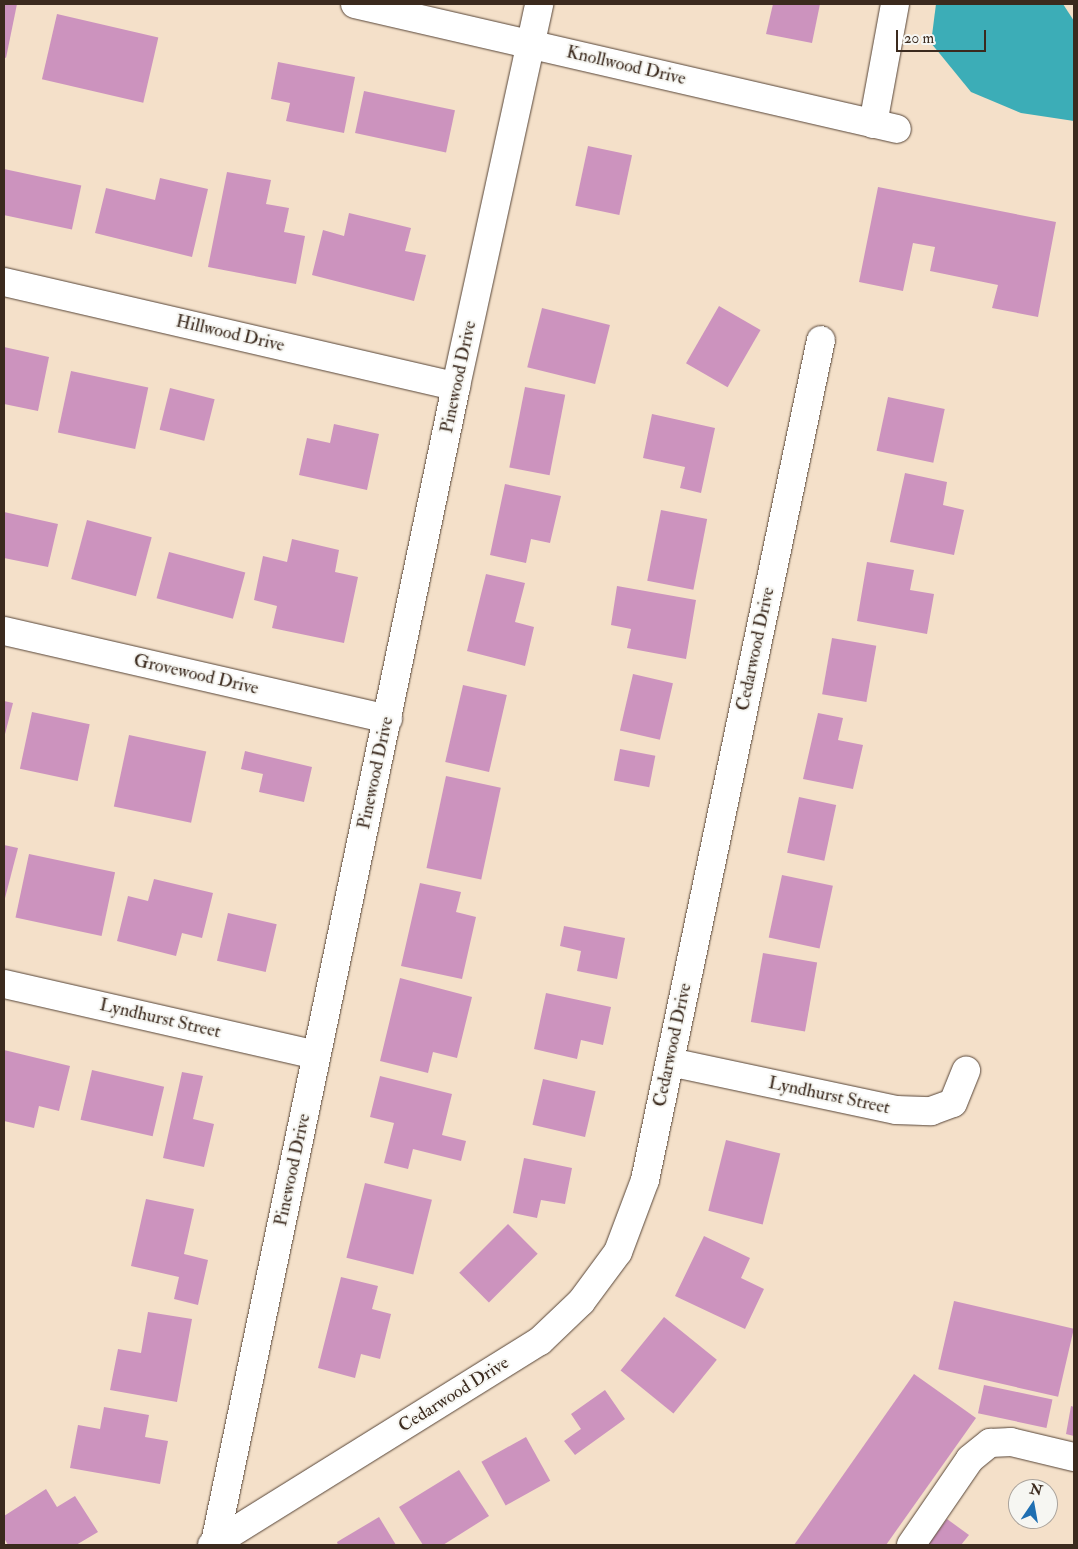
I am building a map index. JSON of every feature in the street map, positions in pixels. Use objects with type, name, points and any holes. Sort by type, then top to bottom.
[{"type":"street","name":"Knollwood Drive","points":[[355,4],[885,126],[895,4]]},
{"type":"street","name":"Pinewood Drive","points":[[214,1544],[388,719],[456,386],[539,4]]},
{"type":"street","name":"Hillwood Drive","points":[[4,282],[456,386]]},
{"type":"street","name":"Cedarwood Drive","points":[[214,1544],[540,1341],[581,1302],[618,1252],[645,1180],[821,340]]},
{"type":"street","name":"Grovewood Drive","points":[[4,632],[388,719]]},
{"type":"street","name":"Lyndhurst Street","points":[[4,984],[316,1055]]},
{"type":"street","name":"Lyndhurst Street","points":[[670,1062],[896,1110],[931,1111],[953,1103],[966,1070]]},
{"type":"street","points":[[911,1545],[970,1459],[990,1443],[1011,1442],[1074,1457]]},
{"type":"water","points":[[936,4],[1063,4],[1074,21],[1074,121],[1021,113],[971,92],[931,43]]},
{"type":"building","points":[[4,4],[17,4],[6,58],[4,57]]},
{"type":"building","points":[[773,4],[820,4],[812,43],[766,34]]},
{"type":"building","points":[[57,14],[158,37],[143,103],[42,79]]},
{"type":"building","points":[[278,62],[355,77],[344,133],[286,121],[290,103],[271,99]]},
{"type":"building","points":[[364,91],[455,110],[446,152],[355,133]]},
{"type":"building","points":[[588,146],[632,155],[619,215],[575,206]]},
{"type":"building","points":[[4,169],[81,185],[72,229],[4,215]]},
{"type":"building","points":[[227,172],[271,180],[266,204],[289,208],[284,232],[305,236],[296,284],[208,267]]},
{"type":"building","points":[[160,178],[208,189],[192,257],[95,233],[106,188],[155,200]]},
{"type":"building","points":[[878,187],[1056,222],[1038,317],[992,308],[998,285],[930,271],[935,247],[913,243],[903,291],[859,282]]},
{"type":"building","points":[[349,213],[411,228],[405,251],[426,255],[414,301],[312,275],[323,230],[344,236]]},
{"type":"building","points":[[719,306],[761,330],[728,387],[686,363]]},
{"type":"building","points":[[542,308],[610,325],[595,384],[527,367]]},
{"type":"building","points":[[4,347],[49,357],[38,411],[4,404]]},
{"type":"building","points":[[71,371],[148,387],[135,449],[58,433]]},
{"type":"building","points":[[525,387],[565,395],[550,475],[509,467]]},
{"type":"building","points":[[170,388],[215,399],[204,441],[160,430]]},
{"type":"building","points":[[888,397],[945,409],[933,463],[877,451]]},
{"type":"building","points":[[652,414],[715,428],[701,493],[680,488],[685,467],[643,458]]},
{"type":"building","points":[[334,424],[379,434],[367,490],[299,475],[307,438],[330,443]]},
{"type":"building","points":[[905,473],[947,482],[943,505],[964,510],[954,555],[890,542]]},
{"type":"building","points":[[505,484],[561,496],[550,543],[531,539],[526,563],[490,555]]},
{"type":"building","points":[[661,510],[707,519],[693,590],[647,581]]},
{"type":"building","points":[[4,512],[58,524],[48,567],[4,558]]},
{"type":"building","points":[[87,520],[152,537],[136,596],[71,579]]},
{"type":"building","points":[[292,539],[339,550],[335,572],[358,577],[344,643],[272,628],[277,606],[254,600],[263,556],[287,562]]},
{"type":"building","points":[[169,552],[245,572],[233,619],[157,598]]},
{"type":"building","points":[[867,562],[914,570],[910,590],[934,594],[927,634],[857,621]]},
{"type":"building","points":[[486,574],[525,583],[515,622],[534,627],[525,666],[467,651]]},
{"type":"building","points":[[617,586],[696,600],[686,659],[627,648],[631,629],[611,625]]},
{"type":"building","points":[[832,638],[876,646],[866,702],[822,694]]},
{"type":"building","points":[[633,674],[673,683],[660,740],[620,731]]},
{"type":"building","points":[[463,685],[507,695],[489,772],[445,762]]},
{"type":"building","points":[[4,701],[13,703],[4,738]]},
{"type":"building","points":[[32,712],[90,724],[78,781],[20,769]]},
{"type":"building","points":[[818,713],[843,718],[838,740],[863,745],[853,789],[803,779]]},
{"type":"building","points":[[129,735],[206,751],[191,823],[114,806]]},
{"type":"building","points":[[620,749],[655,756],[649,787],[614,780]]},
{"type":"building","points":[[245,751],[312,767],[304,802],[259,792],[263,774],[241,769]]},
{"type":"building","points":[[446,776],[501,788],[481,880],[426,868]]},
{"type":"building","points":[[799,797],[836,805],[824,861],[787,853]]},
{"type":"building","points":[[4,845],[18,848],[4,902]]},
{"type":"building","points":[[29,854],[115,872],[102,936],[15,918]]},
{"type":"building","points":[[782,875],[833,886],[820,948],[769,938]]},
{"type":"building","points":[[154,879],[213,893],[202,938],[182,933],[176,956],[117,941],[128,896],[148,901]]},
{"type":"building","points":[[420,883],[461,892],[456,912],[476,917],[462,979],[401,966]]},
{"type":"building","points":[[228,913],[277,924],[266,972],[217,961]]},
{"type":"building","points":[[564,926],[625,938],[617,979],[577,971],[581,951],[560,946]]},
{"type":"building","points":[[763,953],[817,963],[805,1031],[751,1022]]},
{"type":"building","points":[[400,978],[472,997],[457,1058],[433,1052],[428,1073],[380,1061]]},
{"type":"building","points":[[546,993],[611,1007],[603,1045],[581,1040],[577,1059],[534,1049]]},
{"type":"building","points":[[4,1050],[70,1066],[59,1111],[39,1106],[34,1128],[4,1121]]},
{"type":"building","points":[[92,1070],[164,1087],[153,1136],[81,1120]]},
{"type":"building","points":[[182,1072],[203,1076],[193,1119],[214,1124],[204,1167],[163,1158]]},
{"type":"building","points":[[380,1076],[452,1094],[442,1135],[466,1141],[461,1161],[413,1149],[408,1169],[384,1163],[394,1123],[370,1117]]},
{"type":"building","points":[[543,1079],[596,1091],[585,1137],[532,1125]]},
{"type":"building","points":[[726,1140],[780,1154],[763,1224],[708,1211]]},
{"type":"building","points":[[524,1158],[572,1168],[565,1204],[541,1200],[537,1218],[513,1213]]},
{"type":"building","points":[[365,1183],[432,1200],[413,1274],[346,1258]]},
{"type":"building","points":[[146,1199],[194,1209],[184,1254],[208,1260],[198,1305],[174,1299],[179,1277],[131,1266]]},
{"type":"building","points":[[508,1224],[538,1254],[489,1302],[459,1273]]},
{"type":"building","points":[[704,1236],[750,1258],[741,1278],[764,1289],[745,1329],[675,1296]]},
{"type":"building","points":[[341,1277],[378,1286],[372,1309],[391,1314],[380,1359],[361,1354],[355,1378],[318,1368]]},
{"type":"building","points":[[954,1301],[1074,1329],[1058,1397],[938,1369]]},
{"type":"building","points":[[148,1312],[192,1319],[177,1402],[110,1390],[118,1349],[141,1353]]},
{"type":"building","points":[[664,1317],[717,1360],[673,1413],[621,1371]]},
{"type":"building","points":[[914,1374],[976,1418],[886,1545],[794,1545]]},
{"type":"building","points":[[984,1385],[1052,1400],[1046,1428],[978,1413]]},
{"type":"building","points":[[605,1390],[625,1419],[575,1455],[564,1441],[581,1429],[571,1414]]},
{"type":"building","points":[[1071,1406],[1074,1407],[1074,1436],[1066,1434]]},
{"type":"building","points":[[104,1407],[149,1415],[145,1437],[168,1441],[160,1484],[70,1468],[78,1425],[100,1429]]},
{"type":"building","points":[[526,1437],[550,1481],[506,1505],[481,1462]]},
{"type":"building","points":[[459,1470],[489,1516],[443,1545],[423,1545],[399,1507]]},
{"type":"building","points":[[46,1489],[57,1507],[75,1496],[98,1532],[76,1545],[8,1545],[4,1538],[4,1516]]},
{"type":"building","points":[[379,1517],[396,1545],[338,1545],[337,1542]]},
{"type":"building","points":[[947,1519],[969,1535],[961,1545],[928,1545]]}]
